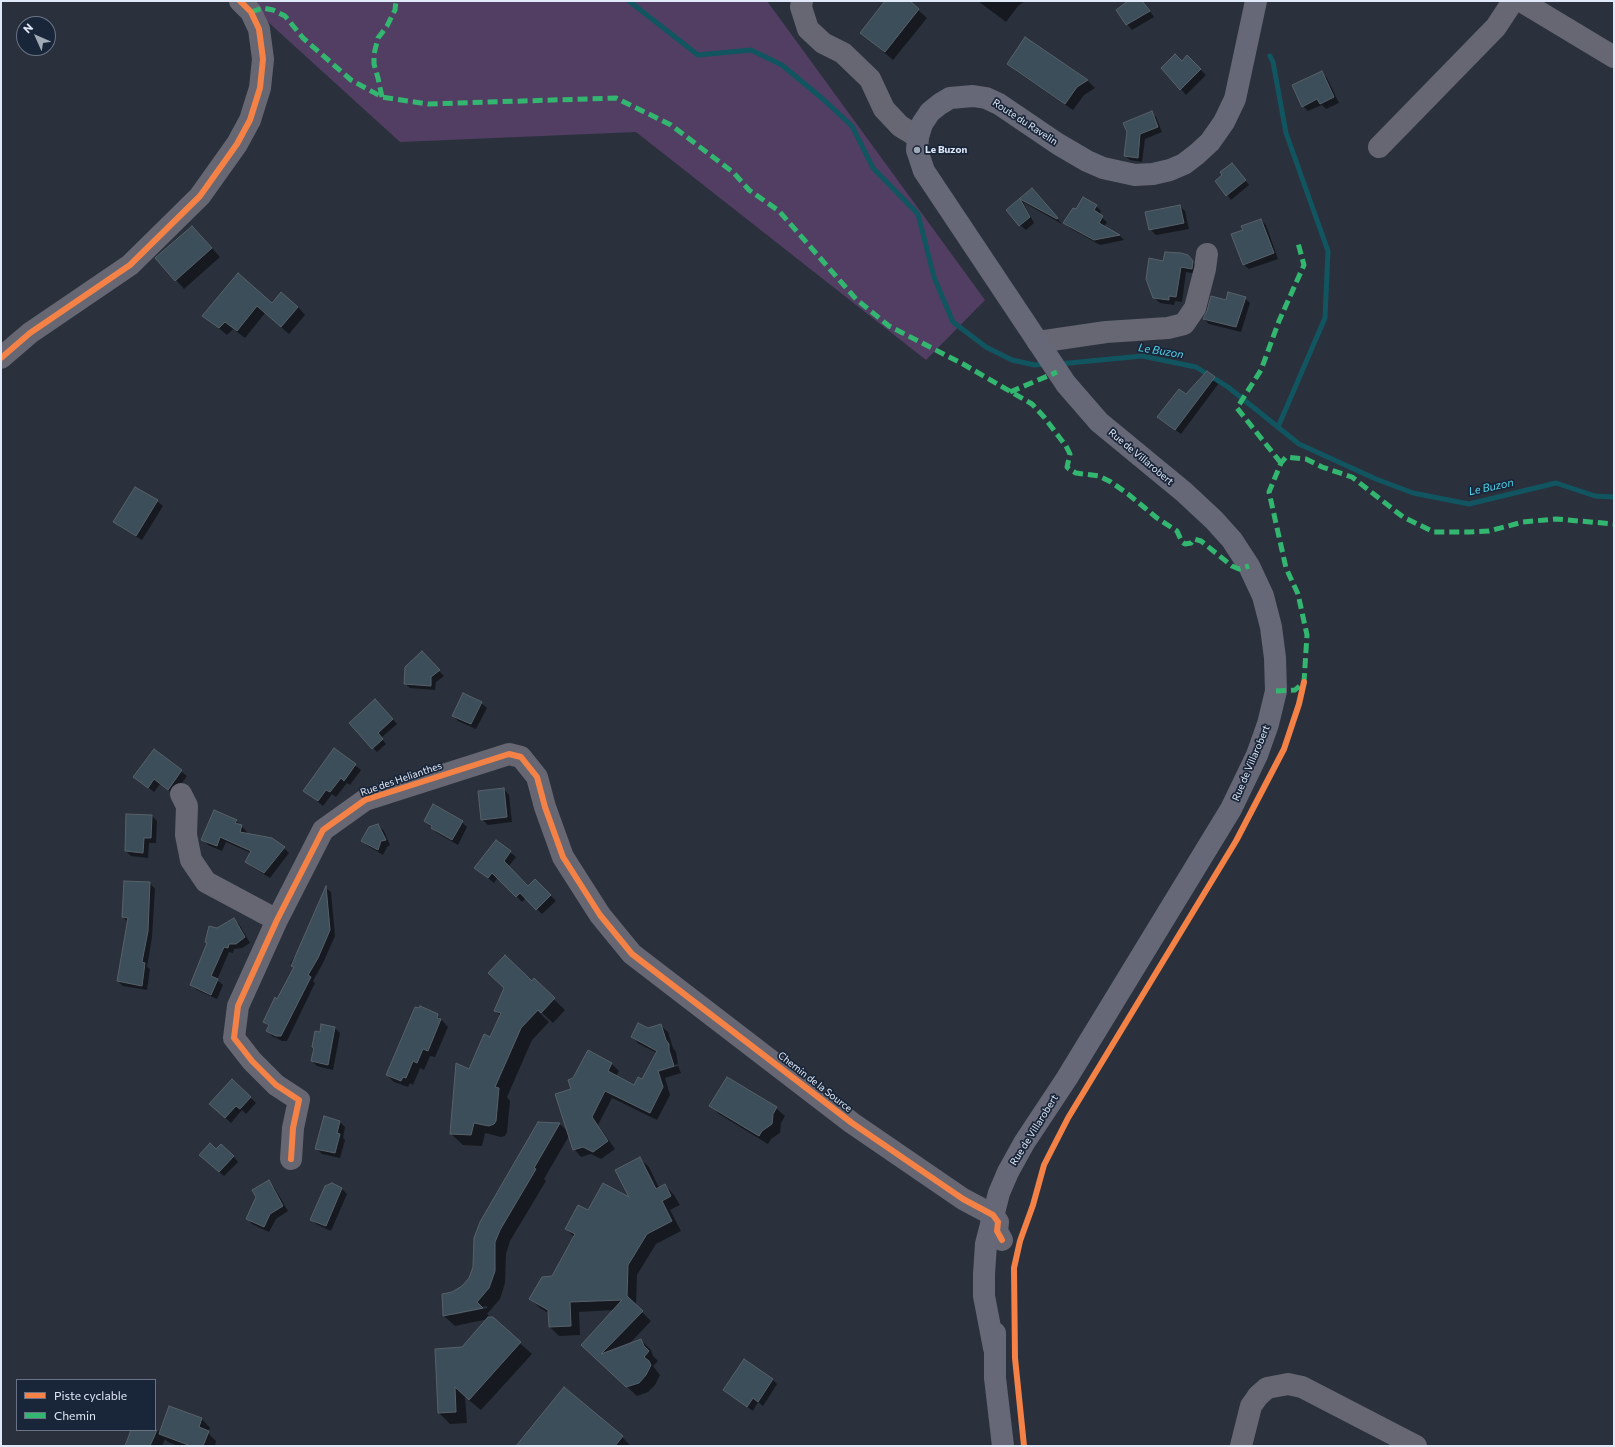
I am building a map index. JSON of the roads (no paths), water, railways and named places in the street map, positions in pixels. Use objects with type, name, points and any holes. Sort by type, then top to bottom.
[{"type":"main road","name":"Route du Ravelin","points":[[1046,355],[924,171],[917,150],[918,137],[922,124],[930,112],[950,98],[973,96],[986,98],[999,104],[1058,144],[1087,161],[1103,168],[1135,174],[1153,174],[1170,170],[1184,164],[1197,154],[1210,142],[1224,122],[1235,99],[1256,1]]},
{"type":"main road","name":"Rue de Villarobert","points":[[994,1348],[984,1296],[986,1244],[999,1193],[1008,1172],[1020,1149],[1067,1078],[1231,810],[1257,755],[1268,724],[1276,691],[1275,658],[1271,627],[1262,596],[1249,566],[1232,540],[1214,520],[1184,492],[1099,422],[1080,402],[1046,355]]},
{"type":"main road","name":"Rue de Villarobert","points":[[1003,1446],[995,1378],[994,1348],[996,1297],[1002,1240],[1006,1218],[1019,1178],[1067,1078]]},
{"type":"street","points":[[1,358],[30,333],[130,265],[200,196],[237,144],[250,120],[260,88],[263,59],[259,29],[250,12],[240,1]]},
{"type":"street","points":[[802,1],[801,7],[808,29],[823,43],[844,53],[870,79],[884,109],[900,126],[918,137]]},
{"type":"street","points":[[1379,147],[1496,27],[1512,1]]},
{"type":"street","points":[[1521,1],[1614,57]]},
{"type":"street","points":[[1046,355],[1106,332],[1168,328],[1184,324],[1195,308],[1205,269],[1207,254]]},
{"type":"street","name":"Rue des Helianthes","points":[[290,1159],[293,1128],[299,1100],[276,1085],[252,1061],[234,1038],[238,1006],[277,920],[323,830],[366,800],[509,754],[521,758],[537,777],[545,807],[563,857],[600,915],[632,954]]},
{"type":"street","points":[[181,794],[187,806],[186,836],[191,860],[206,882],[277,920]]},
{"type":"street","name":"Chemin de la Source","points":[[632,954],[852,1124],[963,1199],[993,1215]]},
{"type":"street","points":[[993,1215],[998,1222],[997,1230],[1002,1240]]},
{"type":"street","points":[[1241,1446],[1251,1406],[1258,1396],[1267,1388],[1288,1384],[1302,1387],[1416,1446]]},
{"type":"waterway","name":"Le Buzon","points":[[629,1],[698,55],[751,50],[782,65],[824,100],[852,126],[873,168],[918,214],[934,277],[953,322],[986,347],[1012,360],[1035,365],[1045,364]]},
{"type":"waterway","points":[[1270,56],[1273,62],[1286,133],[1328,251],[1325,318],[1278,427]]},
{"type":"waterway","name":"Le Buzon","points":[[1059,364],[1142,356],[1196,367],[1228,387],[1299,444],[1376,479],[1413,493],[1469,504],[1556,483],[1595,496],[1614,497]]},
{"type":"place","name":"Le Buzon","points":[[917,150]]}]
